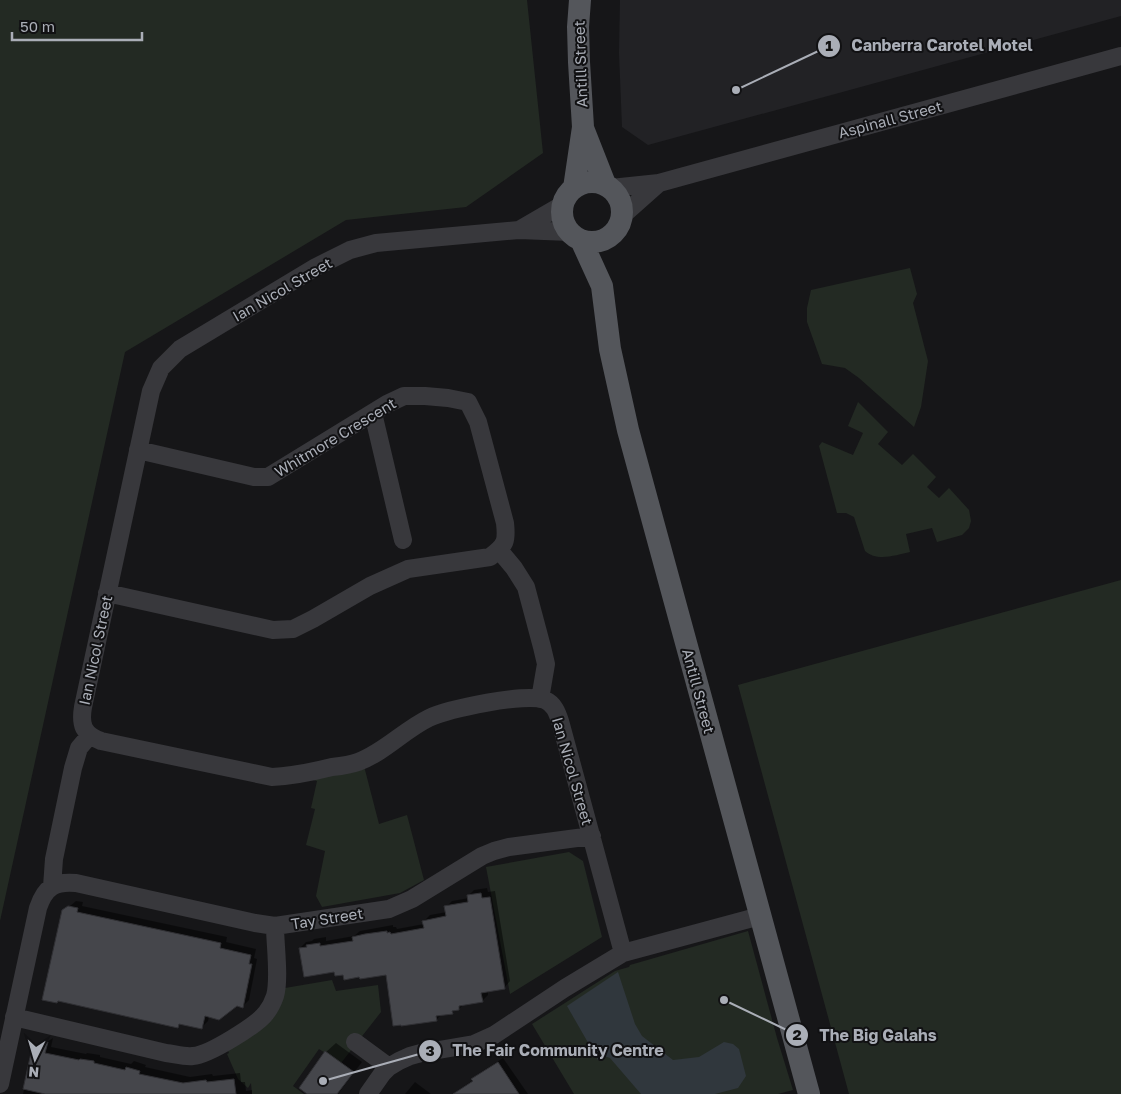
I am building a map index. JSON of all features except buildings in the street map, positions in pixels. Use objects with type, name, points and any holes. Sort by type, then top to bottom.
[{"type":"main road","name":"Antill Street","points":[[568,196],[583,127],[578,27],[580,0]]},
{"type":"main road","name":"Antill Street","points":[[583,127],[608,186]]},
{"type":"main road","points":[[588,181],[608,186],[618,195],[622,204],[618,224],[606,239],[589,242],[576,236],[564,224],[562,215],[568,196],[581,183],[588,181]]},
{"type":"main road","name":"Antill Street","points":[[602,286],[618,224]]},
{"type":"main road","name":"Antill Street","points":[[576,236],[602,286],[610,349],[628,430],[809,1094]]},
{"type":"street","name":"Aspinall Street","points":[[608,186],[659,183],[1121,56]]},
{"type":"street","name":"Aspinall Street","points":[[618,224],[659,183]]},
{"type":"street","name":"Ian Nicol Street","points":[[519,230],[568,196]]},
{"type":"street","name":"Ian Nicol Street","points":[[90,735],[81,723],[81,716],[151,391],[161,368],[180,349],[316,267],[350,250],[376,243],[519,230],[576,236]]},
{"type":"street","name":"Whitmore Crescent","points":[[138,450],[254,477],[268,477],[404,396],[448,398],[468,402],[478,422],[505,523],[506,538],[500,550]]},
{"type":"street","points":[[373,413],[403,540]]},
{"type":"street","points":[[0,1084],[38,908],[41,899],[52,887],[54,859],[73,768],[79,748],[90,735],[101,741],[256,774],[272,777],[289,776],[357,762],[378,752],[418,724],[443,713],[519,698],[540,699],[546,664],[526,587],[500,550],[490,557],[408,569],[370,586],[294,629],[272,630],[107,593]]},
{"type":"street","name":"Ian Nicol Street","points":[[540,699],[554,706],[560,720],[623,953]]},
{"type":"street","name":"Tay Street","points":[[52,887],[58,883],[76,882],[274,926],[389,908],[412,899],[494,850],[592,836]]},
{"type":"street","points":[[368,1094],[382,1074],[399,1061],[410,1056],[474,1044],[494,1035],[623,953],[760,916]]},
{"type":"street","points":[[14,1017],[172,1054],[194,1056],[206,1053],[250,1027],[271,1006],[276,994],[277,978],[274,926]]},
{"type":"street","points":[[356,1042],[389,1067]]},
{"type":"shaded area","points":[[0,0],[527,0],[543,153],[466,207],[346,220],[125,352],[0,921]]},
{"type":"shaded area","points":[[620,0],[1121,0],[1121,16],[648,145],[622,127],[619,53]]},
{"type":"shaded area","points":[[910,268],[917,294],[913,303],[928,361],[921,407],[914,427],[845,368],[822,364],[807,322],[807,308],[811,290]]},
{"type":"shaded area","points":[[858,402],[888,432],[878,444],[902,465],[913,454],[936,477],[927,487],[939,498],[949,488],[969,510],[971,521],[969,528],[962,535],[937,542],[932,528],[906,534],[910,552],[881,557],[865,551],[854,517],[846,513],[837,513],[819,446],[822,442],[853,455],[863,433],[848,426]]},
{"type":"shaded area","points":[[1121,580],[1121,1094],[849,1094],[738,685]]},
{"type":"shaded area","points":[[364,766],[379,824],[407,815],[424,880],[400,893],[322,907],[316,896],[325,851],[306,845],[315,809],[311,808],[317,781],[310,779]]},
{"type":"shaded area","points":[[569,852],[583,861],[602,937],[510,994],[486,867]]},
{"type":"shaded area","points":[[748,931],[793,1090],[778,1094],[574,1094],[532,1024],[615,971]]},
{"type":"shaded area","points":[[618,972],[635,1024],[642,1036],[673,1060],[699,1057],[724,1042],[733,1044],[739,1049],[746,1076],[738,1088],[715,1094],[641,1094],[610,1058],[604,1056],[598,1060],[567,1006]]},
{"type":"shaded area","points":[[332,980],[336,991],[378,985],[381,1012],[341,1063],[319,1049],[293,1086],[304,1094],[252,1094],[251,1083],[248,1088],[238,1079],[227,1054],[229,1053],[228,1051],[285,988]]},
{"type":"place","name":"Canberra Carotel Motel","points":[[736,90]]},
{"type":"place","name":"The Big Galahs","points":[[724,1000]]},
{"type":"place","name":"The Fair Community Centre","points":[[323,1081]]}]
